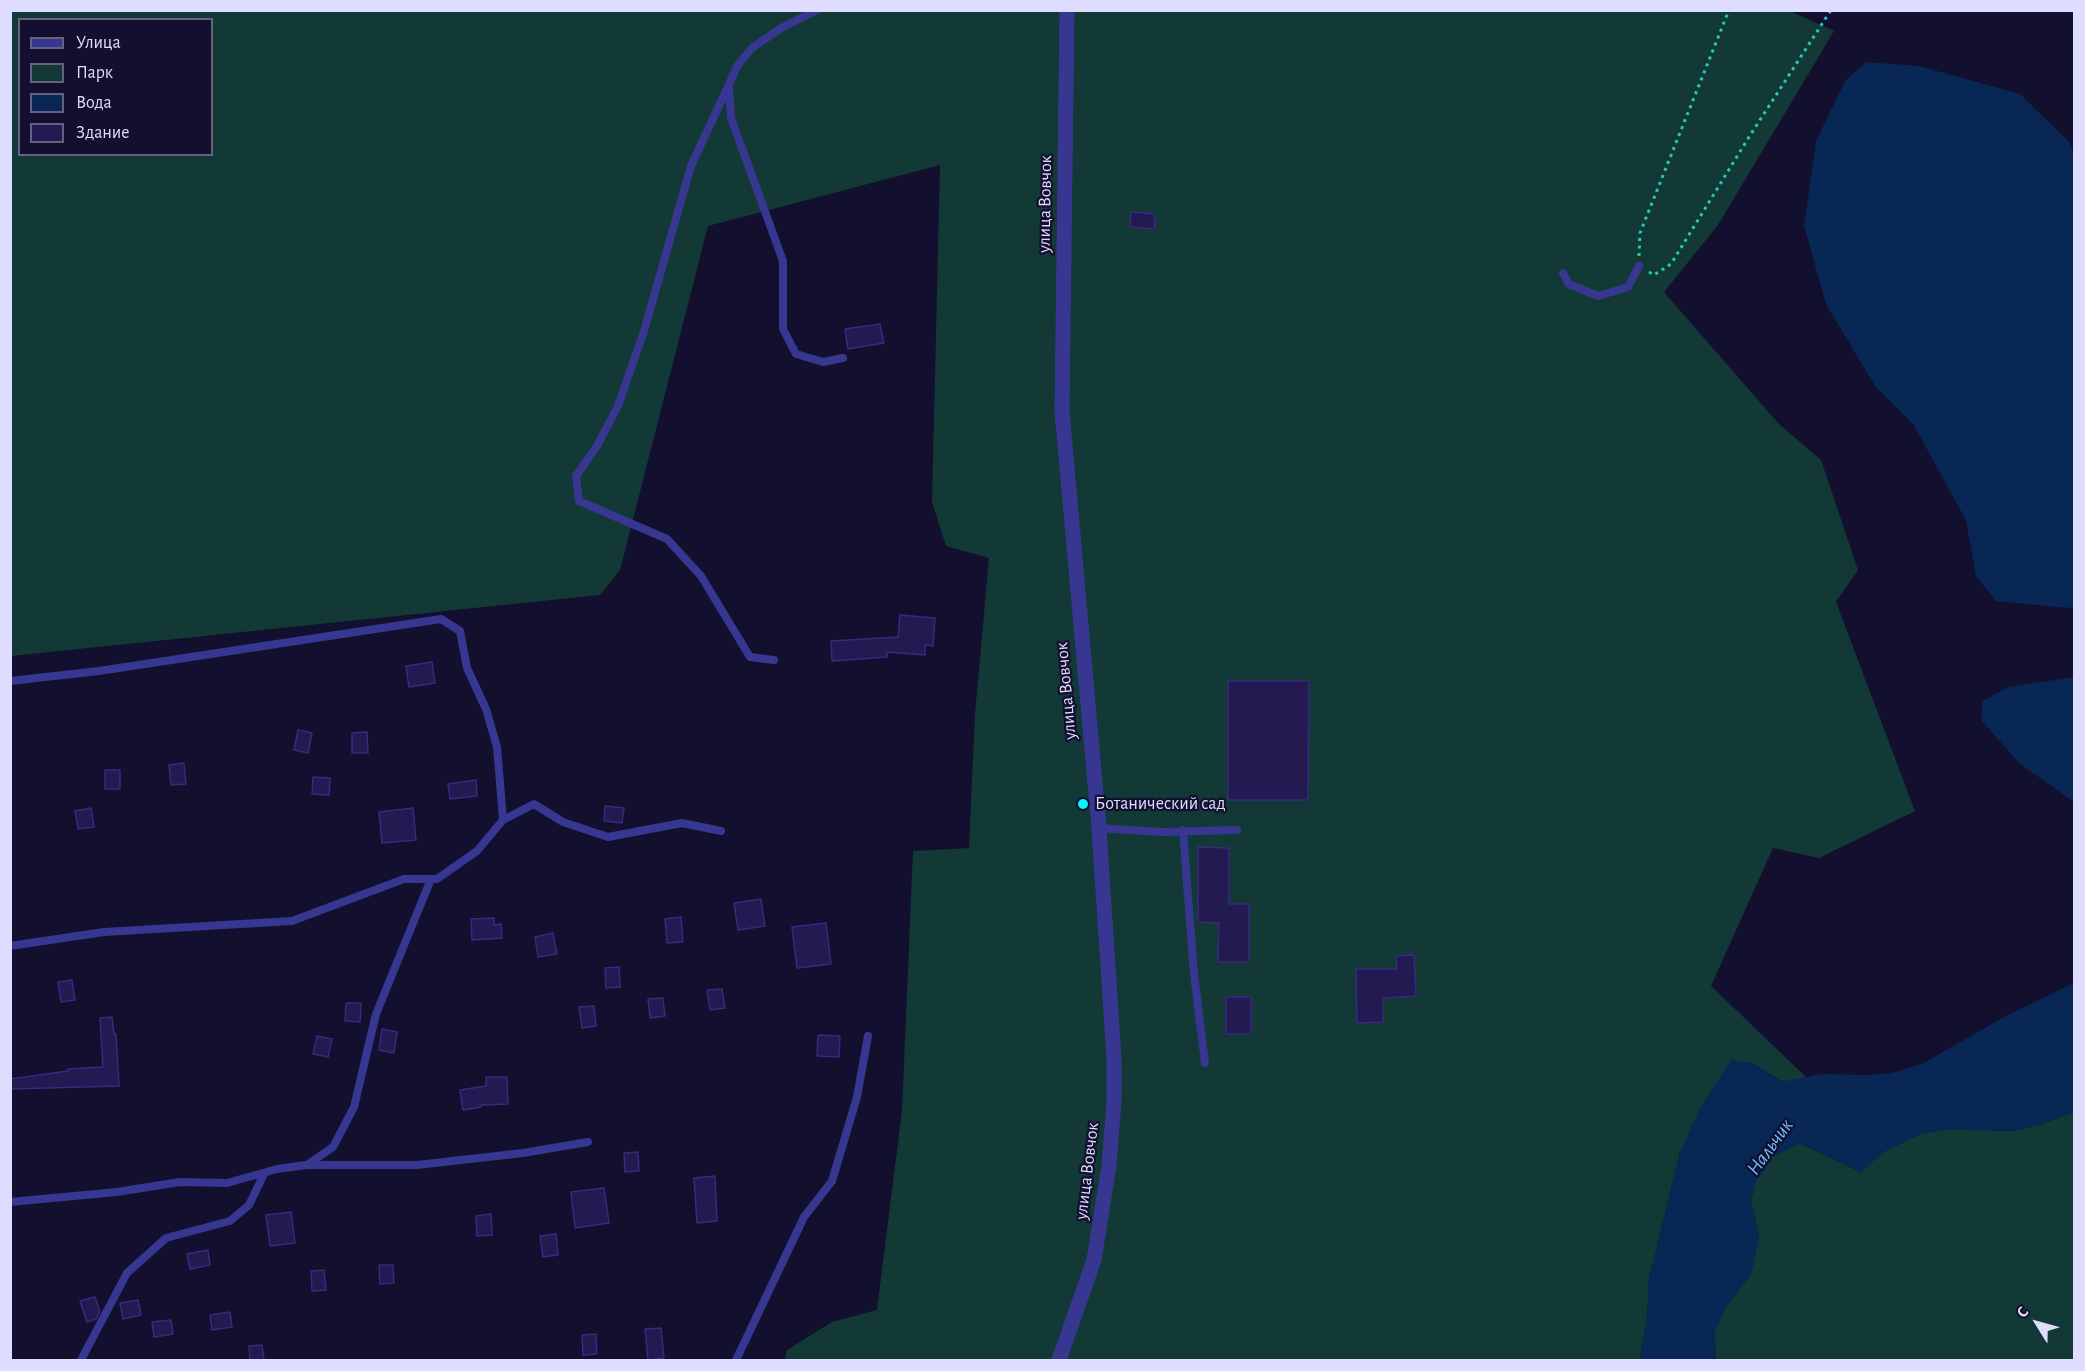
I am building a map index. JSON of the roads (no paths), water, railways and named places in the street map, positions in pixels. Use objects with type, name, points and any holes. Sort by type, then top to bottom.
[{"type":"street","name":"улица Вовчок","points":[[1059,1360],[1094,1260],[1112,1137],[1114,1059],[1099,828],[1062,411],[1067,10]]},
{"type":"lane","points":[[774,660],[750,657],[701,576],[667,539],[579,501],[576,476],[597,446],[618,406],[644,331],[691,166],[738,65],[752,48],[781,28],[817,10]]},
{"type":"lane","points":[[729,87],[731,118],[783,261],[783,328],[796,354],[822,362],[843,358]]},
{"type":"lane","points":[[1563,273],[1569,284],[1598,296],[1628,287],[1639,266]]},
{"type":"lane","points":[[10,681],[99,671],[441,619],[460,630],[467,668],[486,710],[497,747],[503,820]]},
{"type":"lane","points":[[10,945],[104,932],[292,921],[404,879],[437,879],[477,851],[503,820],[534,804],[563,822],[608,837],[682,823],[721,831]]},
{"type":"lane","points":[[1099,828],[1161,832],[1237,830]]},
{"type":"lane","points":[[1183,830],[1194,974],[1205,1063]]},
{"type":"lane","points":[[306,1166],[333,1147],[354,1107],[376,1014],[431,879]]},
{"type":"lane","points":[[736,1360],[804,1217],[832,1181],[857,1097],[868,1036]]},
{"type":"lane","points":[[10,1202],[117,1192],[180,1182],[227,1183],[277,1169],[306,1166],[417,1165],[524,1153],[588,1142]]},
{"type":"lane","points":[[81,1360],[127,1273],[166,1238],[230,1221],[249,1205],[264,1173]]},
{"type":"water","points":[[1866,62],[1919,66],[2020,94],[2069,142],[2074,155],[2074,607],[1996,601],[1976,576],[1966,520],[1913,424],[1875,386],[1826,304],[1804,226],[1816,141],[1845,81]]},
{"type":"water","points":[[2074,677],[2074,802],[2019,763],[1981,720],[1983,701],[2008,687]]},
{"type":"water","name":"Нальчик","points":[[2074,983],[2074,1112],[2013,1131],[1950,1129],[1920,1134],[1883,1152],[1861,1172],[1799,1143],[1773,1157],[1755,1183],[1751,1200],[1759,1237],[1751,1274],[1727,1305],[1714,1332],[1716,1360],[1640,1360],[1647,1317],[1649,1280],[1680,1152],[1700,1108],[1731,1060],[1752,1063],[1783,1082],[1822,1074],[1892,1073],[1922,1064],[2002,1018]]},
{"type":"place","name":"Ботанический сад","points":[[1083,804]]}]
